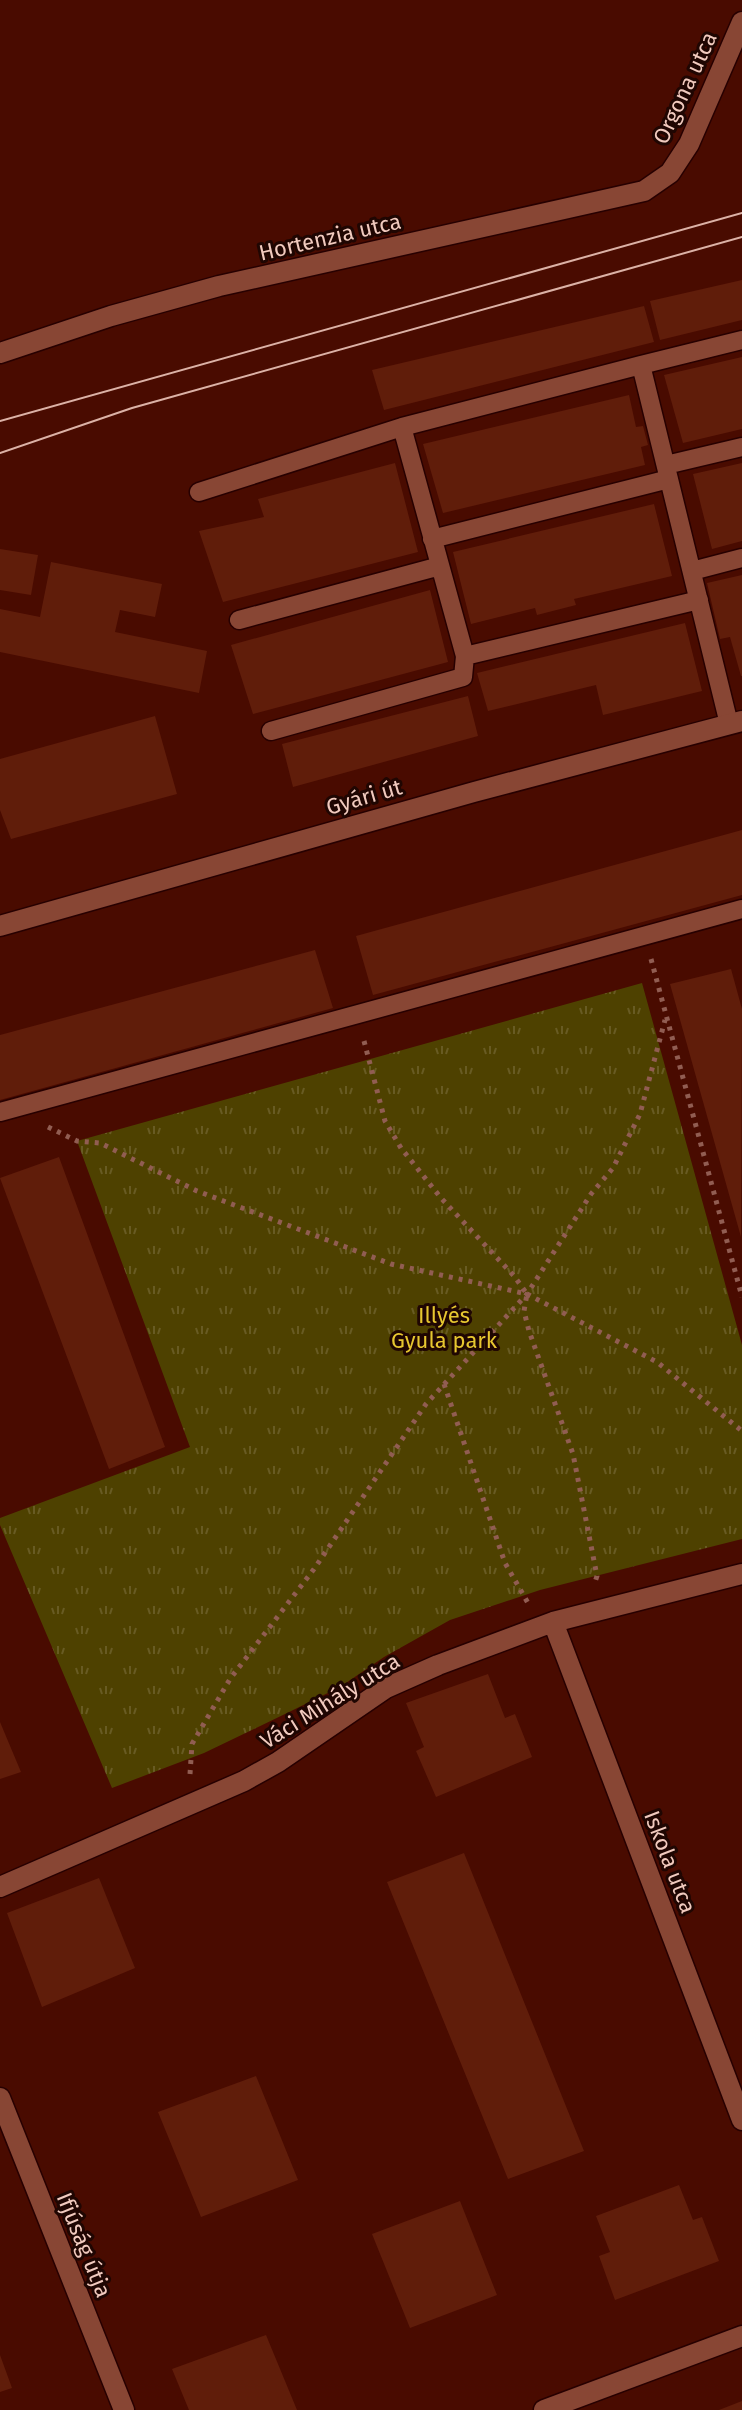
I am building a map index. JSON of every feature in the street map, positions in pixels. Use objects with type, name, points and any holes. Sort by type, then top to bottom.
[{"type":"street","name":"Orgona utca","points":[[670,173],[689,144],[742,22]]},
{"type":"street","name":"Hortenzia utca","points":[[0,353],[111,316],[219,286],[615,199],[644,191],[670,173]]},
{"type":"street","name":"Gyári út","points":[[0,926],[474,792],[736,723]]},
{"type":"street","name":"Váci Mihály utca","points":[[0,1887],[244,1781],[278,1762],[386,1688],[438,1665],[553,1622],[742,1574]]},
{"type":"street","name":"Iskola utca","points":[[553,1622],[742,2120]]},
{"type":"street","name":"Ifjúság útja","points":[[0,2098],[124,2410]]},
{"type":"street","points":[[544,2410],[742,2336]]},
{"type":"lane","points":[[199,492],[402,427],[742,340]]},
{"type":"lane","points":[[641,365],[699,600],[736,723]]},
{"type":"lane","points":[[271,731],[463,677],[465,656],[402,427]]},
{"type":"lane","points":[[432,539],[667,472],[742,447]]},
{"type":"lane","points":[[692,571],[742,558]]},
{"type":"lane","points":[[239,620],[440,566]]},
{"type":"lane","points":[[465,656],[699,600]]},
{"type":"lane","points":[[5,1110],[742,909]]},
{"type":"path","points":[[645,935],[665,1020],[742,1297]]},
{"type":"path","points":[[357,1013],[385,1121],[401,1148],[527,1294],[524,1311],[529,1331],[573,1454],[597,1576],[592,1589]]},
{"type":"path","points":[[190,1777],[192,1744],[230,1679],[314,1569],[426,1404],[527,1294],[591,1194],[613,1168],[640,1114],[665,1020]]},
{"type":"path","points":[[5,1110],[77,1141],[100,1143],[197,1191],[391,1264],[527,1294],[657,1362],[742,1431]]},
{"type":"path","points":[[444,1384],[505,1563],[530,1606]]},
{"type":"green space","name":"Illyés Gyula park","points":[[642,983],[742,1345],[742,1539],[540,1590],[450,1620],[384,1657],[340,1687],[204,1753],[112,1788],[0,1525],[0,1518],[190,1447],[77,1141]]},
{"type":"building","points":[[742,280],[742,320],[660,340],[650,301]]},
{"type":"building","points":[[644,306],[654,342],[384,410],[372,370]]},
{"type":"building","points":[[742,357],[742,429],[683,443],[664,375]]},
{"type":"building","points":[[629,395],[636,427],[643,426],[648,445],[641,447],[645,465],[443,513],[423,444]]},
{"type":"building","points":[[395,463],[418,552],[223,602],[199,531],[264,517],[258,499]]},
{"type":"building","points":[[742,463],[742,541],[712,549],[693,474]]},
{"type":"building","points":[[654,504],[672,576],[574,599],[576,605],[537,615],[535,608],[471,624],[453,552]]},
{"type":"building","points":[[0,549],[38,555],[31,595],[0,590]]},
{"type":"building","points":[[51,562],[162,584],[155,617],[120,610],[115,632],[207,651],[199,693],[0,652],[0,609],[40,617]]},
{"type":"building","points":[[742,575],[741,676],[730,637],[720,639],[707,583]]},
{"type":"building","points":[[430,590],[448,662],[253,714],[231,645]]},
{"type":"building","points":[[685,623],[702,691],[603,715],[596,685],[488,711],[477,673]]},
{"type":"building","points":[[468,696],[478,736],[293,787],[282,744]]},
{"type":"building","points":[[155,716],[177,794],[11,839],[0,810],[0,759]]},
{"type":"building","points":[[742,830],[742,895],[373,995],[356,936]]},
{"type":"building","points":[[315,950],[333,1008],[0,1100],[0,1035]]},
{"type":"building","points":[[731,969],[742,1009],[741,1237],[670,984]]},
{"type":"building","points":[[59,1157],[165,1447],[109,1469],[0,1178]]},
{"type":"building","points":[[488,1674],[505,1718],[515,1714],[532,1757],[436,1797],[416,1751],[424,1747],[406,1703]]},
{"type":"building","points":[[0,1722],[21,1772],[0,1779]]},
{"type":"building","points":[[464,1853],[584,2151],[508,2179],[387,1882]]},
{"type":"building","points":[[99,1878],[135,1968],[42,2007],[7,1913]]},
{"type":"building","points":[[256,2076],[298,2180],[201,2217],[158,2112]]},
{"type":"building","points":[[679,2185],[693,2220],[702,2217],[719,2261],[615,2300],[599,2256],[610,2252],[596,2216]]},
{"type":"building","points":[[460,2201],[497,2295],[410,2328],[372,2234]]},
{"type":"building","points":[[266,2335],[297,2410],[189,2410],[172,2369]]},
{"type":"building","points":[[0,2355],[12,2388],[0,2392]]},
{"type":"building","points":[[742,2401],[742,2410],[719,2410]]},
{"type":"tram line","points":[[0,421],[742,213]]},
{"type":"tram line","points":[[0,453],[132,408],[742,237]]}]
